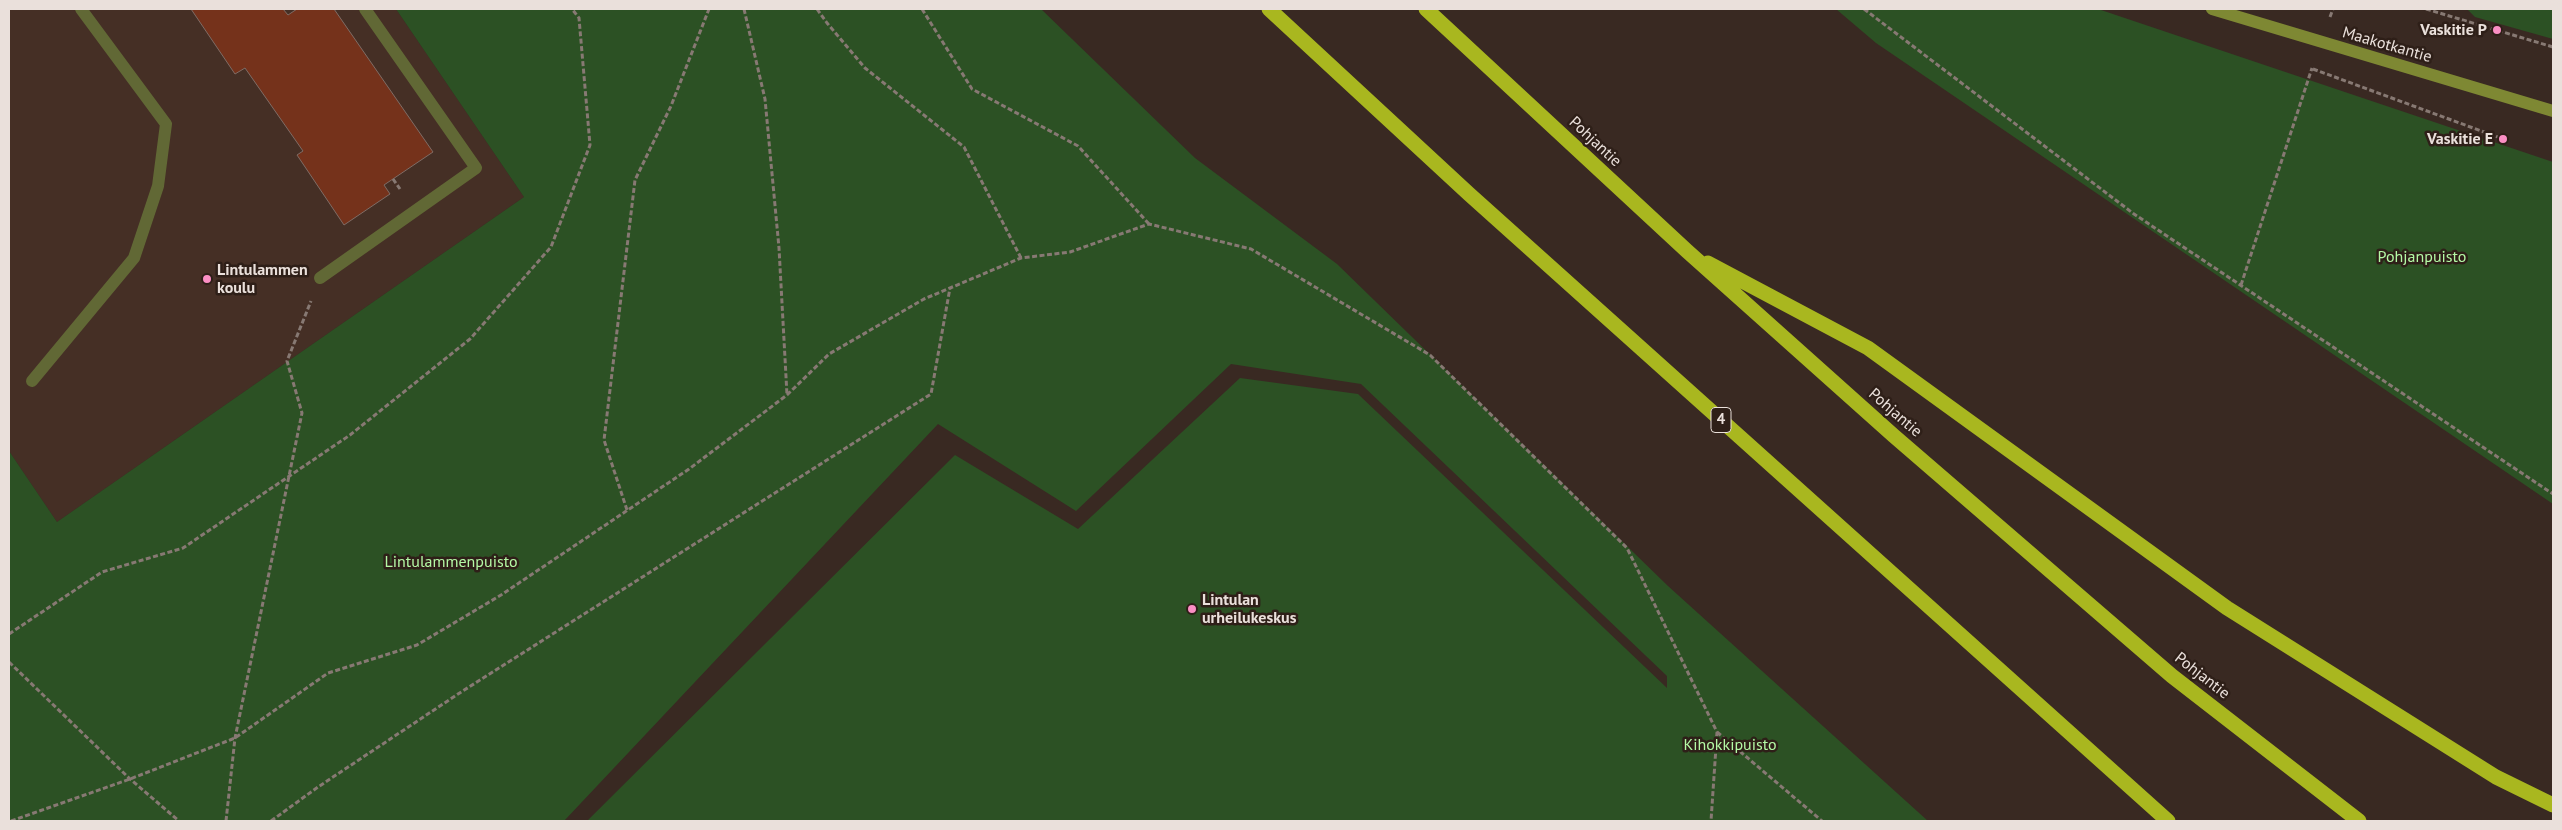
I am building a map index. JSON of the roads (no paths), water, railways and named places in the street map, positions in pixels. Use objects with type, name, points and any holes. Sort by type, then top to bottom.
[{"type":"highway","name":"4","points":[[1269,9],[1469,194],[2168,821]]},
{"type":"highway","name":"Pohjantie","points":[[1426,9],[1687,251],[1894,436],[2172,676],[2359,821]]},
{"type":"highway","points":[[1687,251],[1868,348],[2227,608],[2496,778],[2553,805]]},
{"type":"street","name":"Maakotkantie","points":[[2212,9],[2553,111]]},
{"type":"lane","points":[[32,382],[134,258],[158,186],[166,124],[81,9]]},
{"type":"lane","points":[[320,278],[476,168],[365,9]]},
{"type":"place","name":"Vaskitie P","points":[[2497,30]]},
{"type":"place","name":"Vaskitie E","points":[[2503,139]]},
{"type":"place","name":"Lintulammen koulu","points":[[207,279]]},
{"type":"place","name":"Lintulan urheilukeskus","points":[[1192,609]]},
{"type":"park label","name":"Pohjanpuisto","points":[[2422,257]]},
{"type":"park label","name":"Lintulammenpuisto","points":[[451,562]]},
{"type":"park label","name":"Kihokkipuisto","points":[[1730,745]]}]
